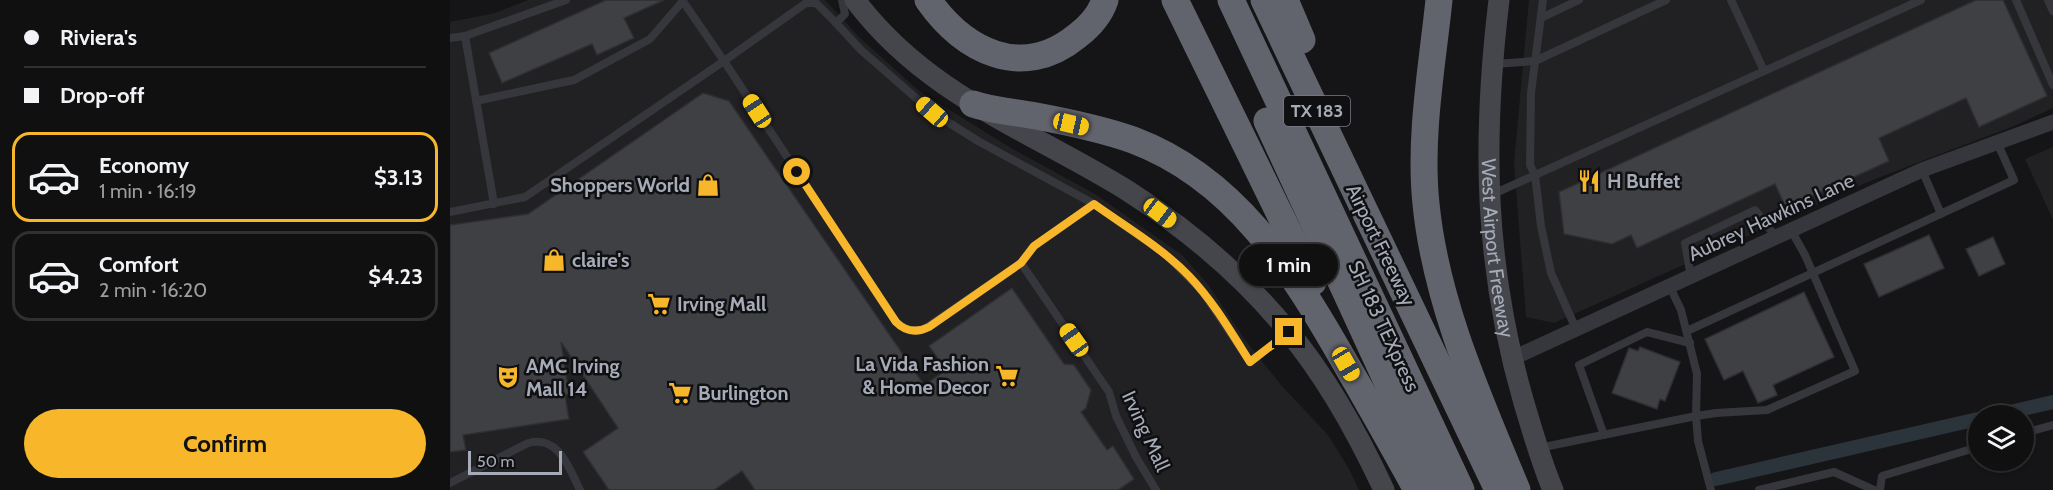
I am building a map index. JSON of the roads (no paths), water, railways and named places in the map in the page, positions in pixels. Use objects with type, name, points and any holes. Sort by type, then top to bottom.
[{"type":"highway","points":[[928,0],[942,20],[964,39],[986,52],[1014,58],[1041,55],[1067,45],[1088,27],[1103,7],[1105,0]]},
{"type":"highway","points":[[1174,0],[1387,435]]},
{"type":"highway","name":"TX 183","points":[[1211,0],[1437,490]]},
{"type":"highway","name":"SH 183 TEXpress","points":[[1231,0],[1461,490]]},
{"type":"highway","name":"SH 183 TEXpress","points":[[1244,0],[1473,490]]},
{"type":"highway","name":"Airport Freeway","points":[[1264,0],[1498,490]]},
{"type":"highway","points":[[1285,0],[1347,147],[1370,221]]},
{"type":"highway","points":[[1439,0],[1424,165],[1431,244],[1439,278],[1473,379],[1517,490]]},
{"type":"highway","points":[[1428,114],[1442,47],[1456,0]]},
{"type":"highway","points":[[973,104],[1044,118],[1133,140],[1158,151],[1210,184],[1250,220],[1294,277],[1417,490]]},
{"type":"main road","points":[[855,0],[867,17],[895,46],[946,88],[1127,191],[1160,213],[1228,270],[1289,332],[1349,419],[1384,490]]},
{"type":"main road","name":"West Airport Freeway","points":[[1499,0],[1491,64],[1488,130],[1489,196],[1494,264],[1511,358],[1553,490]]},
{"type":"street","name":"Aubrey Hawkins Lane","points":[[1511,358],[1922,170],[2053,122]]},
{"type":"lane","points":[[450,38],[465,36],[566,0]]},
{"type":"lane","points":[[476,101],[574,80],[650,39],[682,0],[891,315],[901,327],[914,331],[924,329],[1021,263],[1034,246],[1094,204]]},
{"type":"lane","points":[[836,22],[845,14],[842,0]]},
{"type":"lane","points":[[1543,0],[1531,93],[1530,165],[1535,175],[1541,226],[1551,273],[1576,329]]},
{"type":"lane","points":[[1541,18],[1580,0]]},
{"type":"lane","points":[[1491,64],[1535,61],[1666,0]]},
{"type":"lane","points":[[1731,0],[1764,71]]},
{"type":"lane","points":[[1489,196],[1921,0]]},
{"type":"lane","points":[[2016,0],[2053,85]]},
{"type":"lane","points":[[2048,0],[2053,11]]},
{"type":"lane","points":[[450,212],[525,197],[806,3],[816,3],[861,50],[932,112],[978,141],[1094,204],[1154,245],[1189,276],[1202,291],[1250,362],[1289,332]]},
{"type":"lane","points":[[465,36],[494,204]]},
{"type":"lane","points":[[1687,331],[2014,180],[1997,142]]},
{"type":"lane","points":[[1922,170],[1941,214]]},
{"type":"lane","points":[[1691,277],[1685,243],[1745,214],[1755,210],[1776,237]]},
{"type":"lane","points":[[1538,448],[1696,416],[1767,410],[1855,371],[1813,272],[1791,230]]},
{"type":"lane","name":"Irving Mall","points":[[1021,263],[1109,392],[1116,416],[1136,457],[1156,490]]},
{"type":"lane","points":[[1670,287],[1681,310],[1697,374],[1698,441],[1711,490]]},
{"type":"lane","points":[[1604,435],[1579,365],[1647,332],[1690,343]]},
{"type":"lane","points":[[2034,430],[2053,425]]},
{"type":"lane","points":[[450,483],[528,443],[538,442],[550,444],[561,453],[580,490]]},
{"type":"lane","points":[[1881,490],[1882,476],[1968,450]]},
{"type":"lane","points":[[1759,490],[1834,472],[1874,490]]},
{"type":"waterway","points":[[2034,406],[2053,402]]},
{"type":"waterway","points":[[1716,479],[1968,421]]},
{"type":"place","name":"H Buffet","points":[[1589,181]]},
{"type":"place","name":"Shoppers World","points":[[708,185]]},
{"type":"place","name":"claire's","points":[[554,260]]},
{"type":"place","name":"Irving Mall","points":[[659,304]]},
{"type":"place","name":"La Vida Fashion & Home Decor","points":[[1007,376]]},
{"type":"place","name":"AMC Irving Mall 14","points":[[508,377]]},
{"type":"place","name":"Burlington","points":[[680,393]]}]
